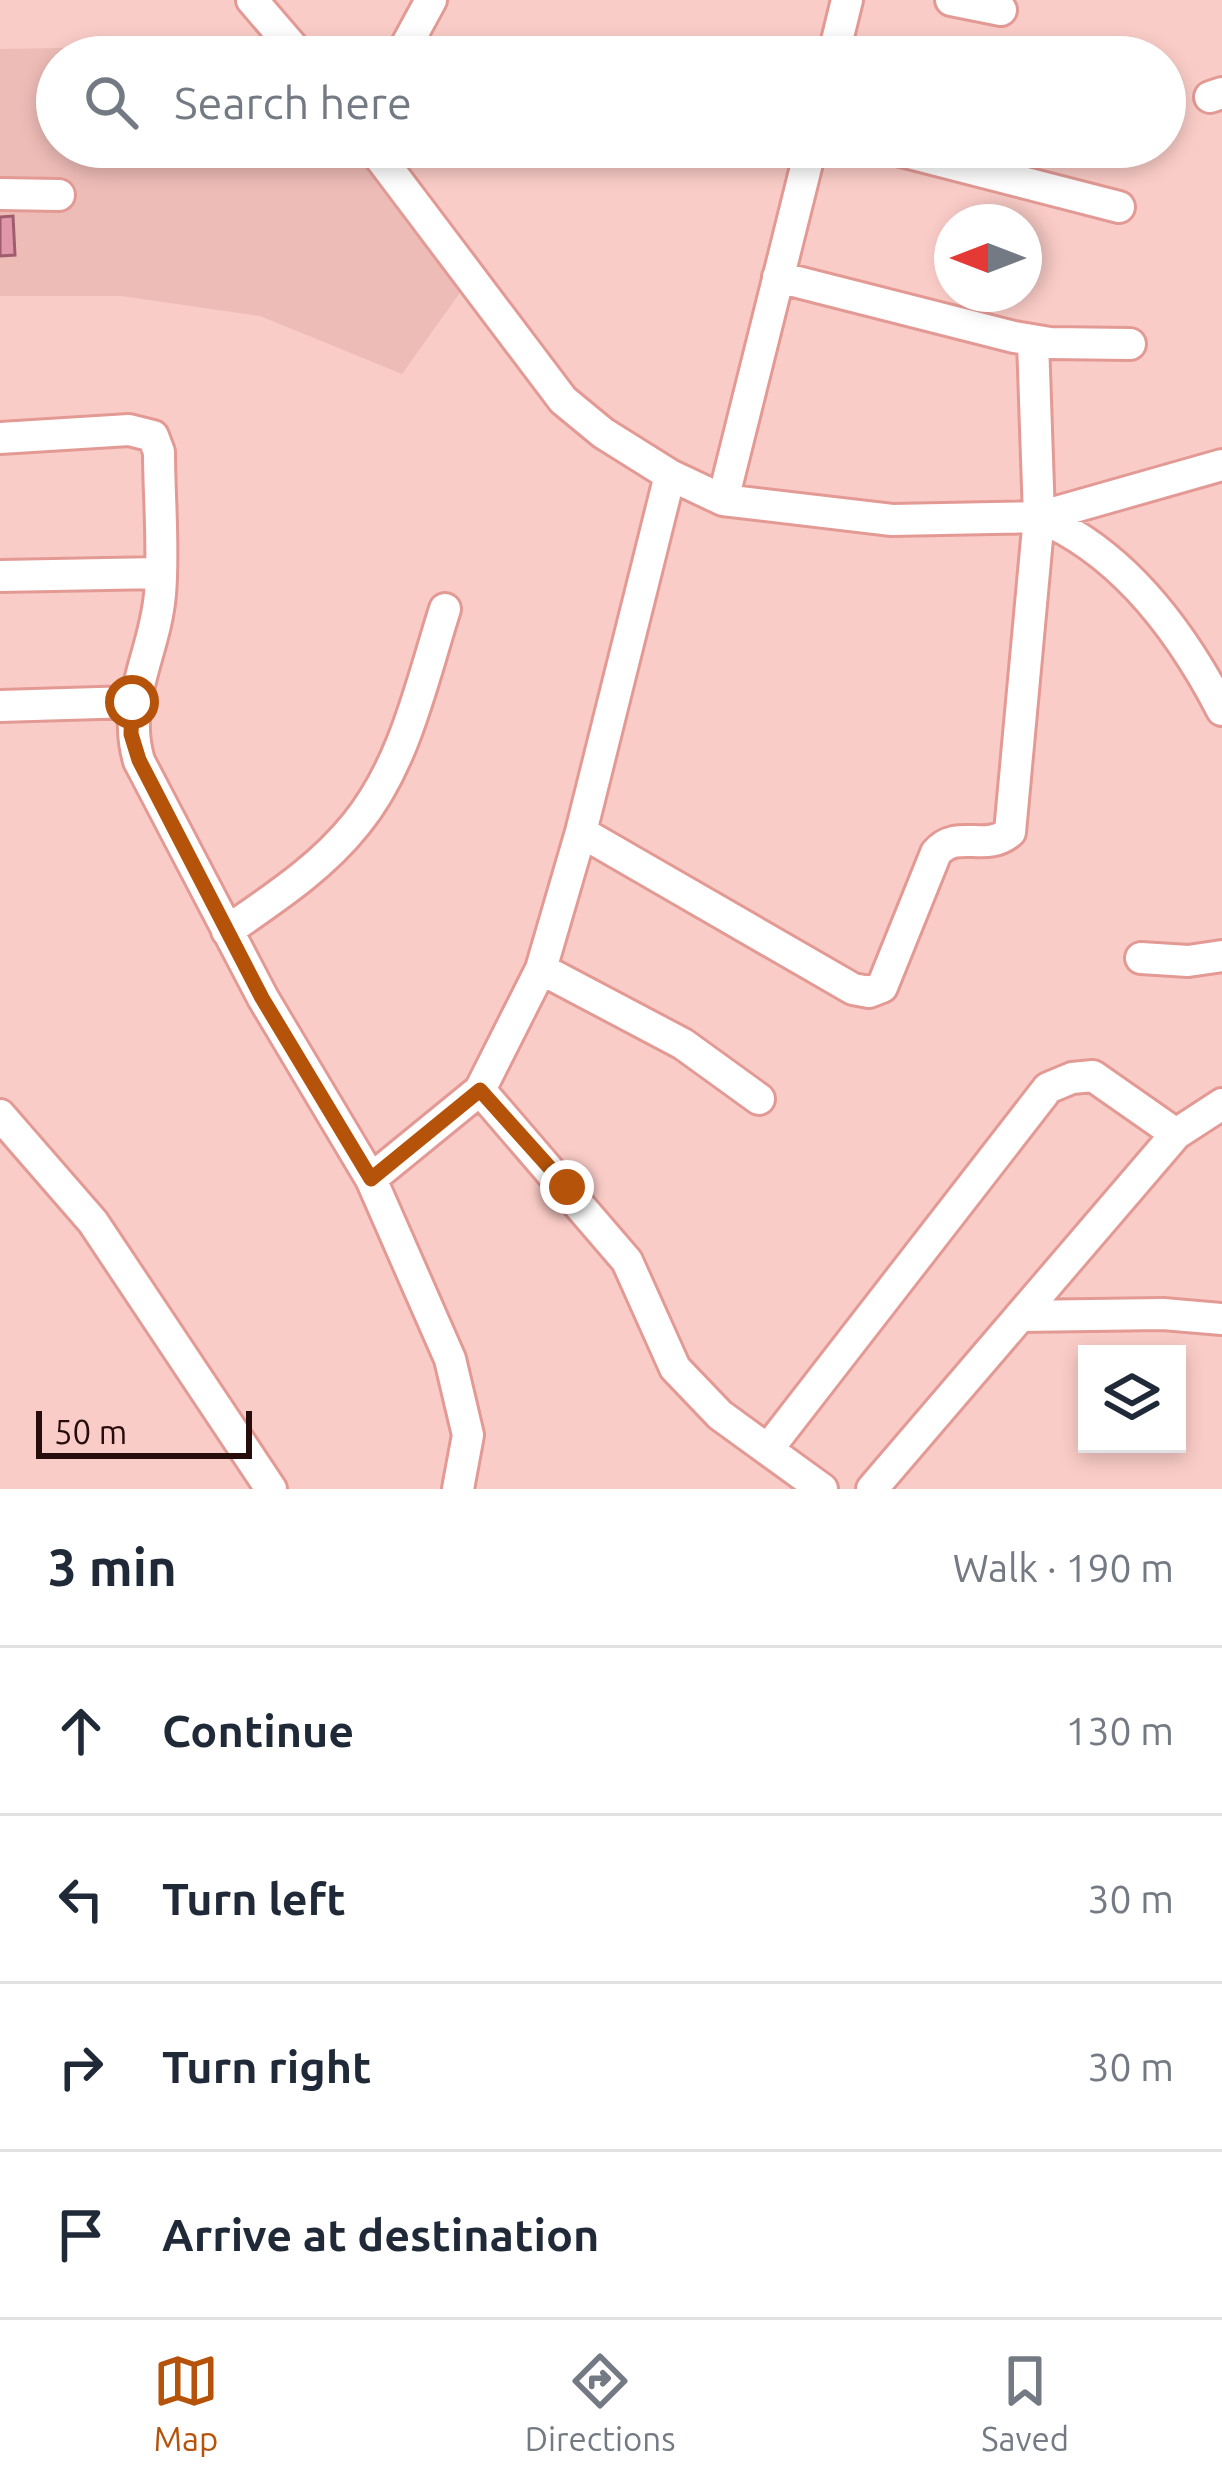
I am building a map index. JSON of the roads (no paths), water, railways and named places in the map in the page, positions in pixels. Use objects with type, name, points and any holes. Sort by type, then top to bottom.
[{"type":"street","points":[[252,0],[283,36]]},
{"type":"street","points":[[411,36],[431,0]]},
{"type":"street","points":[[838,36],[847,0]]},
{"type":"street","points":[[951,0],[1001,10]]},
{"type":"street","points":[[388,168],[563,400],[603,433],[670,475],[723,500],[892,520],[1039,517],[1222,465]]},
{"type":"street","points":[[723,500],[806,168]]},
{"type":"street","points":[[967,168],[1118,207]]},
{"type":"street","points":[[0,194],[59,195]]},
{"type":"street","points":[[778,277],[1034,340],[1130,344]]},
{"type":"street","points":[[581,832],[854,989],[869,992],[882,987],[936,853],[959,839],[987,844],[999,842],[1010,832],[1039,517],[1034,340]]},
{"type":"street","points":[[0,438],[129,430],[153,436],[158,452],[160,594],[147,663],[132,702],[131,734],[139,760],[262,998],[371,1179],[450,1359],[468,1435],[458,1489]]},
{"type":"street","points":[[371,1179],[480,1090],[542,969],[670,475]]},
{"type":"street","points":[[1039,517],[1072,531],[1121,570],[1163,617],[1222,710]]},
{"type":"street","points":[[0,576],[160,573]]},
{"type":"street","points":[[227,931],[302,879],[357,824],[392,768],[445,609]]},
{"type":"street","points":[[0,706],[132,702]]},
{"type":"street","points":[[1141,958],[1188,961],[1222,956]]},
{"type":"street","points":[[542,969],[683,1044],[759,1099]]},
{"type":"street","points":[[768,1449],[1048,1088],[1093,1076],[1176,1134]]},
{"type":"street","points":[[480,1090],[627,1261],[675,1368],[720,1415],[809,1484]]},
{"type":"street","points":[[872,1489],[1176,1134],[1222,1104]]},
{"type":"street","points":[[0,1115],[94,1222],[271,1489]]},
{"type":"street","points":[[1020,1316],[1163,1314],[1222,1319]]}]
